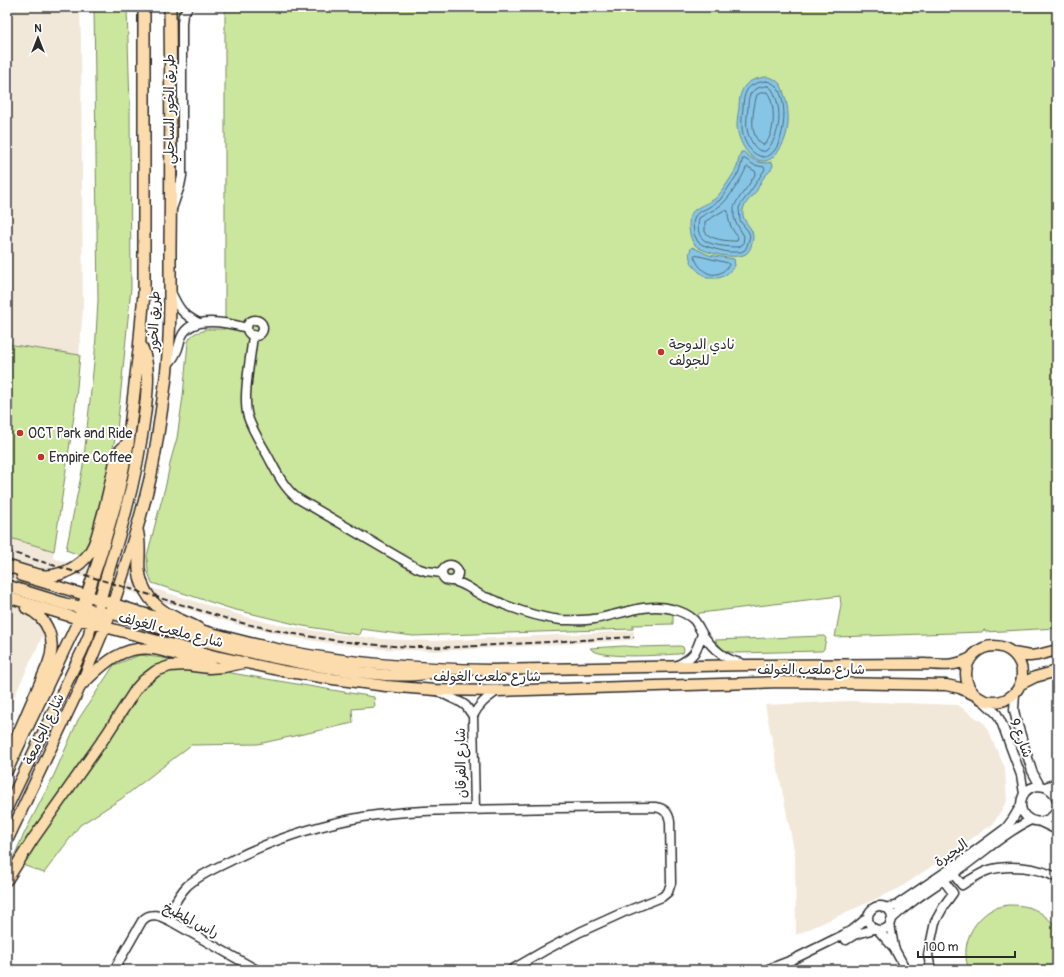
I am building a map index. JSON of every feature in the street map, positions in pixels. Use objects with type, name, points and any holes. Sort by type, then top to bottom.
[{"type":"highway","name":"طريق الخور","points":[[105,627],[98,611],[87,596],[117,498],[128,444],[144,293],[144,7]]},
{"type":"highway","name":"طريق الخور","points":[[79,620],[98,611],[125,569],[150,479],[155,453],[167,366],[170,290],[170,7]]},
{"type":"highway","points":[[7,586],[65,604],[98,611],[128,505],[143,429],[148,387],[143,350],[139,342]]},
{"type":"highway","points":[[7,566],[45,576],[64,572],[82,562],[90,552],[96,540],[116,459],[119,452],[128,444]]},
{"type":"highway","points":[[137,528],[140,540],[138,558],[139,572],[148,596],[164,612],[195,626],[202,631]]},
{"type":"main road","points":[[7,571],[87,596]]},
{"type":"main road","points":[[7,597],[79,620]]},
{"type":"main road","points":[[7,601],[35,612],[50,632],[52,645],[51,658],[16,738],[14,749],[15,755]]},
{"type":"main road","name":"شارع ملعب الغولف","points":[[98,611],[174,623],[241,641],[287,651],[348,661],[393,666],[448,669],[491,670],[636,666],[674,667],[750,665],[951,665],[959,664],[971,658]]},
{"type":"main road","points":[[7,808],[89,635],[98,611],[245,651],[328,668],[397,676],[423,675],[448,669]]},
{"type":"main road","name":"شارع الجامعة","points":[[7,771],[79,620]]},
{"type":"main road","name":"شارع ملعب الغولف","points":[[105,627],[283,671],[386,686],[435,690],[497,691],[781,682],[946,685],[960,688],[978,697]]},
{"type":"main road","name":"شارع الجامعة","points":[[7,841],[79,689],[105,627]]},
{"type":"main road","points":[[991,646],[1000,646],[1013,653],[1017,657],[1022,667],[1023,673],[1021,684],[1015,693],[1007,699],[998,702],[989,702],[978,697],[969,687],[966,677],[967,667],[974,654],[991,646]]},
{"type":"main road","points":[[79,689],[100,667],[114,656],[122,652],[136,649],[156,649],[196,659],[209,660],[219,656]]},
{"type":"main road","points":[[1013,653],[1030,656],[1057,650]]},
{"type":"main road","points":[[7,880],[33,839],[143,681],[156,671],[170,666],[186,665],[209,668],[224,667],[245,662]]},
{"type":"main road","points":[[1021,684],[1035,677],[1057,671]]},
{"type":"street","name":"طريق الخور الساحلي","points":[[171,212],[182,176],[182,23],[183,15],[188,7]]},
{"type":"street","points":[[170,290],[176,303],[188,317],[199,323]]},
{"type":"street","points":[[167,366],[176,354],[184,332],[190,327],[199,323],[225,323],[247,328],[248,332],[253,335],[258,335],[262,332],[263,328],[262,323],[259,320],[254,320],[250,322],[247,328]]},
{"type":"street","points":[[253,335],[247,387],[247,412],[254,432],[286,488],[296,498],[417,568],[442,573]]},
{"type":"street","points":[[492,599],[488,594],[458,573],[456,568],[450,565],[444,568],[442,573],[445,580],[453,580],[486,597],[503,604],[548,618],[561,620],[594,619],[641,609],[662,607],[678,611],[692,618],[702,634],[715,650],[734,662],[750,665]]},
{"type":"street","points":[[453,580],[457,578],[458,573]]},
{"type":"street","points":[[674,667],[688,660],[697,649],[702,634]]},
{"type":"street","name":"شارع الفرقان","points":[[435,690],[466,706],[473,716]]},
{"type":"street","name":"شارع الفرقان","points":[[475,810],[473,716],[478,707],[497,691]]},
{"type":"street","name":"شارع 9","points":[[1015,693],[1014,710],[1032,771],[1043,786],[1054,793],[1057,800]]},
{"type":"street","name":"شارع 9","points":[[978,697],[997,714],[1002,724],[1021,775],[1024,794]]},
{"type":"street","points":[[1021,775],[1032,771]]},
{"type":"street","points":[[1024,794],[1031,788],[1057,783]]},
{"type":"street","name":"البحيرة","points":[[952,871],[1006,828],[1021,805],[1024,794]]},
{"type":"street","points":[[1021,805],[1023,812],[1031,820],[1040,822],[1057,830]]},
{"type":"street","points":[[166,919],[187,886],[198,878],[249,852],[288,836],[324,825],[364,817],[426,811],[655,807],[664,810],[670,819],[671,883],[670,890],[666,895],[580,932],[511,970]]},
{"type":"street","points":[[1040,822],[1048,820],[1056,813]]},
{"type":"street","name":"البحيرة","points":[[891,922],[905,907],[942,878],[1010,832],[1031,820]]},
{"type":"street","points":[[931,970],[928,955],[935,922],[953,893],[962,886],[988,870],[1001,868],[1035,870],[1050,874],[1057,878]]},
{"type":"street","points":[[952,871],[962,886]]},
{"type":"street","points":[[942,878],[953,893]]},
{"type":"street","name":"البحيرة","points":[[884,908],[895,906],[942,878]]},
{"type":"street","points":[[894,948],[890,913],[884,908],[878,907],[873,909],[870,911],[868,917],[869,924],[876,929],[894,948],[906,970]]},
{"type":"street","name":"راس المطبخ","points":[[114,970],[144,918],[155,914],[257,970]]},
{"type":"street","points":[[766,970],[792,960],[844,935],[868,917]]},
{"type":"street","points":[[780,970],[821,952],[854,935],[876,929],[884,929],[891,922]]},
{"type":"shaded area","points":[[7,7],[80,7],[83,308],[75,409],[53,558],[269,623],[328,633],[383,639],[434,641],[634,631],[634,640],[434,651],[382,649],[327,643],[238,625],[52,568],[43,629],[45,631],[7,712]]},
{"type":"shaded area","points":[[850,701],[958,705],[985,724],[1005,768],[1007,801],[993,824],[900,888],[796,935],[795,855],[765,705]]},
{"type":"green space","points":[[94,7],[127,7],[130,106],[131,288],[117,430],[96,523],[82,556],[66,550],[83,466],[95,353],[98,300]]},
{"type":"green space","name":"نادي الدوحة للجولف","points":[[225,7],[1057,7],[1057,628],[835,637],[841,605],[840,596],[700,613],[690,621],[673,613],[673,624],[633,625],[633,629],[413,636],[361,629],[359,635],[303,626],[232,609],[152,583],[148,572],[147,556],[177,438],[188,342],[192,335],[204,331],[204,329],[225,329]]},
{"type":"green space","points":[[7,344],[80,355],[75,409],[54,551],[7,537]]},
{"type":"green space","points":[[824,636],[826,638],[824,649],[822,651],[736,653],[724,651],[715,640]]},
{"type":"green space","points":[[624,646],[680,646],[683,647],[684,650],[683,653],[678,654],[631,656],[605,654],[595,652],[590,648]]},
{"type":"green space","points":[[140,655],[170,659],[225,672],[374,697],[375,707],[352,709],[353,723],[258,744],[191,745],[121,799],[80,825],[44,873],[12,861],[54,775],[78,720],[114,665]]},
{"type":"green space","points":[[1008,905],[1029,907],[1040,912],[1056,926],[1057,970],[969,970],[966,952],[969,935],[973,928],[985,914],[998,907]]},
{"type":"water","points":[[766,77],[775,79],[782,87],[788,109],[788,126],[784,142],[780,149],[772,158],[765,161],[754,158],[745,149],[739,138],[737,119],[740,97],[744,87],[751,81]]},
{"type":"water","points":[[741,152],[744,152],[756,161],[764,163],[772,162],[773,165],[743,210],[744,219],[751,229],[753,237],[752,244],[748,252],[743,255],[729,256],[705,251],[695,245],[691,239],[689,223],[690,216],[698,207],[719,195],[736,170]]},
{"type":"water","points":[[692,247],[709,255],[734,259],[735,266],[722,277],[706,278],[693,266],[691,262],[689,255]]},
{"type":"railway","points":[[7,551],[238,622],[294,634],[348,642],[376,645],[460,647],[634,637]]},
{"type":"place","name":"نادي الدوحة للجولف","points":[[661,352]]},
{"type":"place","name":"OCT Park and Ride","points":[[20,433]]},
{"type":"place","name":"Empire Coffee","points":[[41,457]]}]
